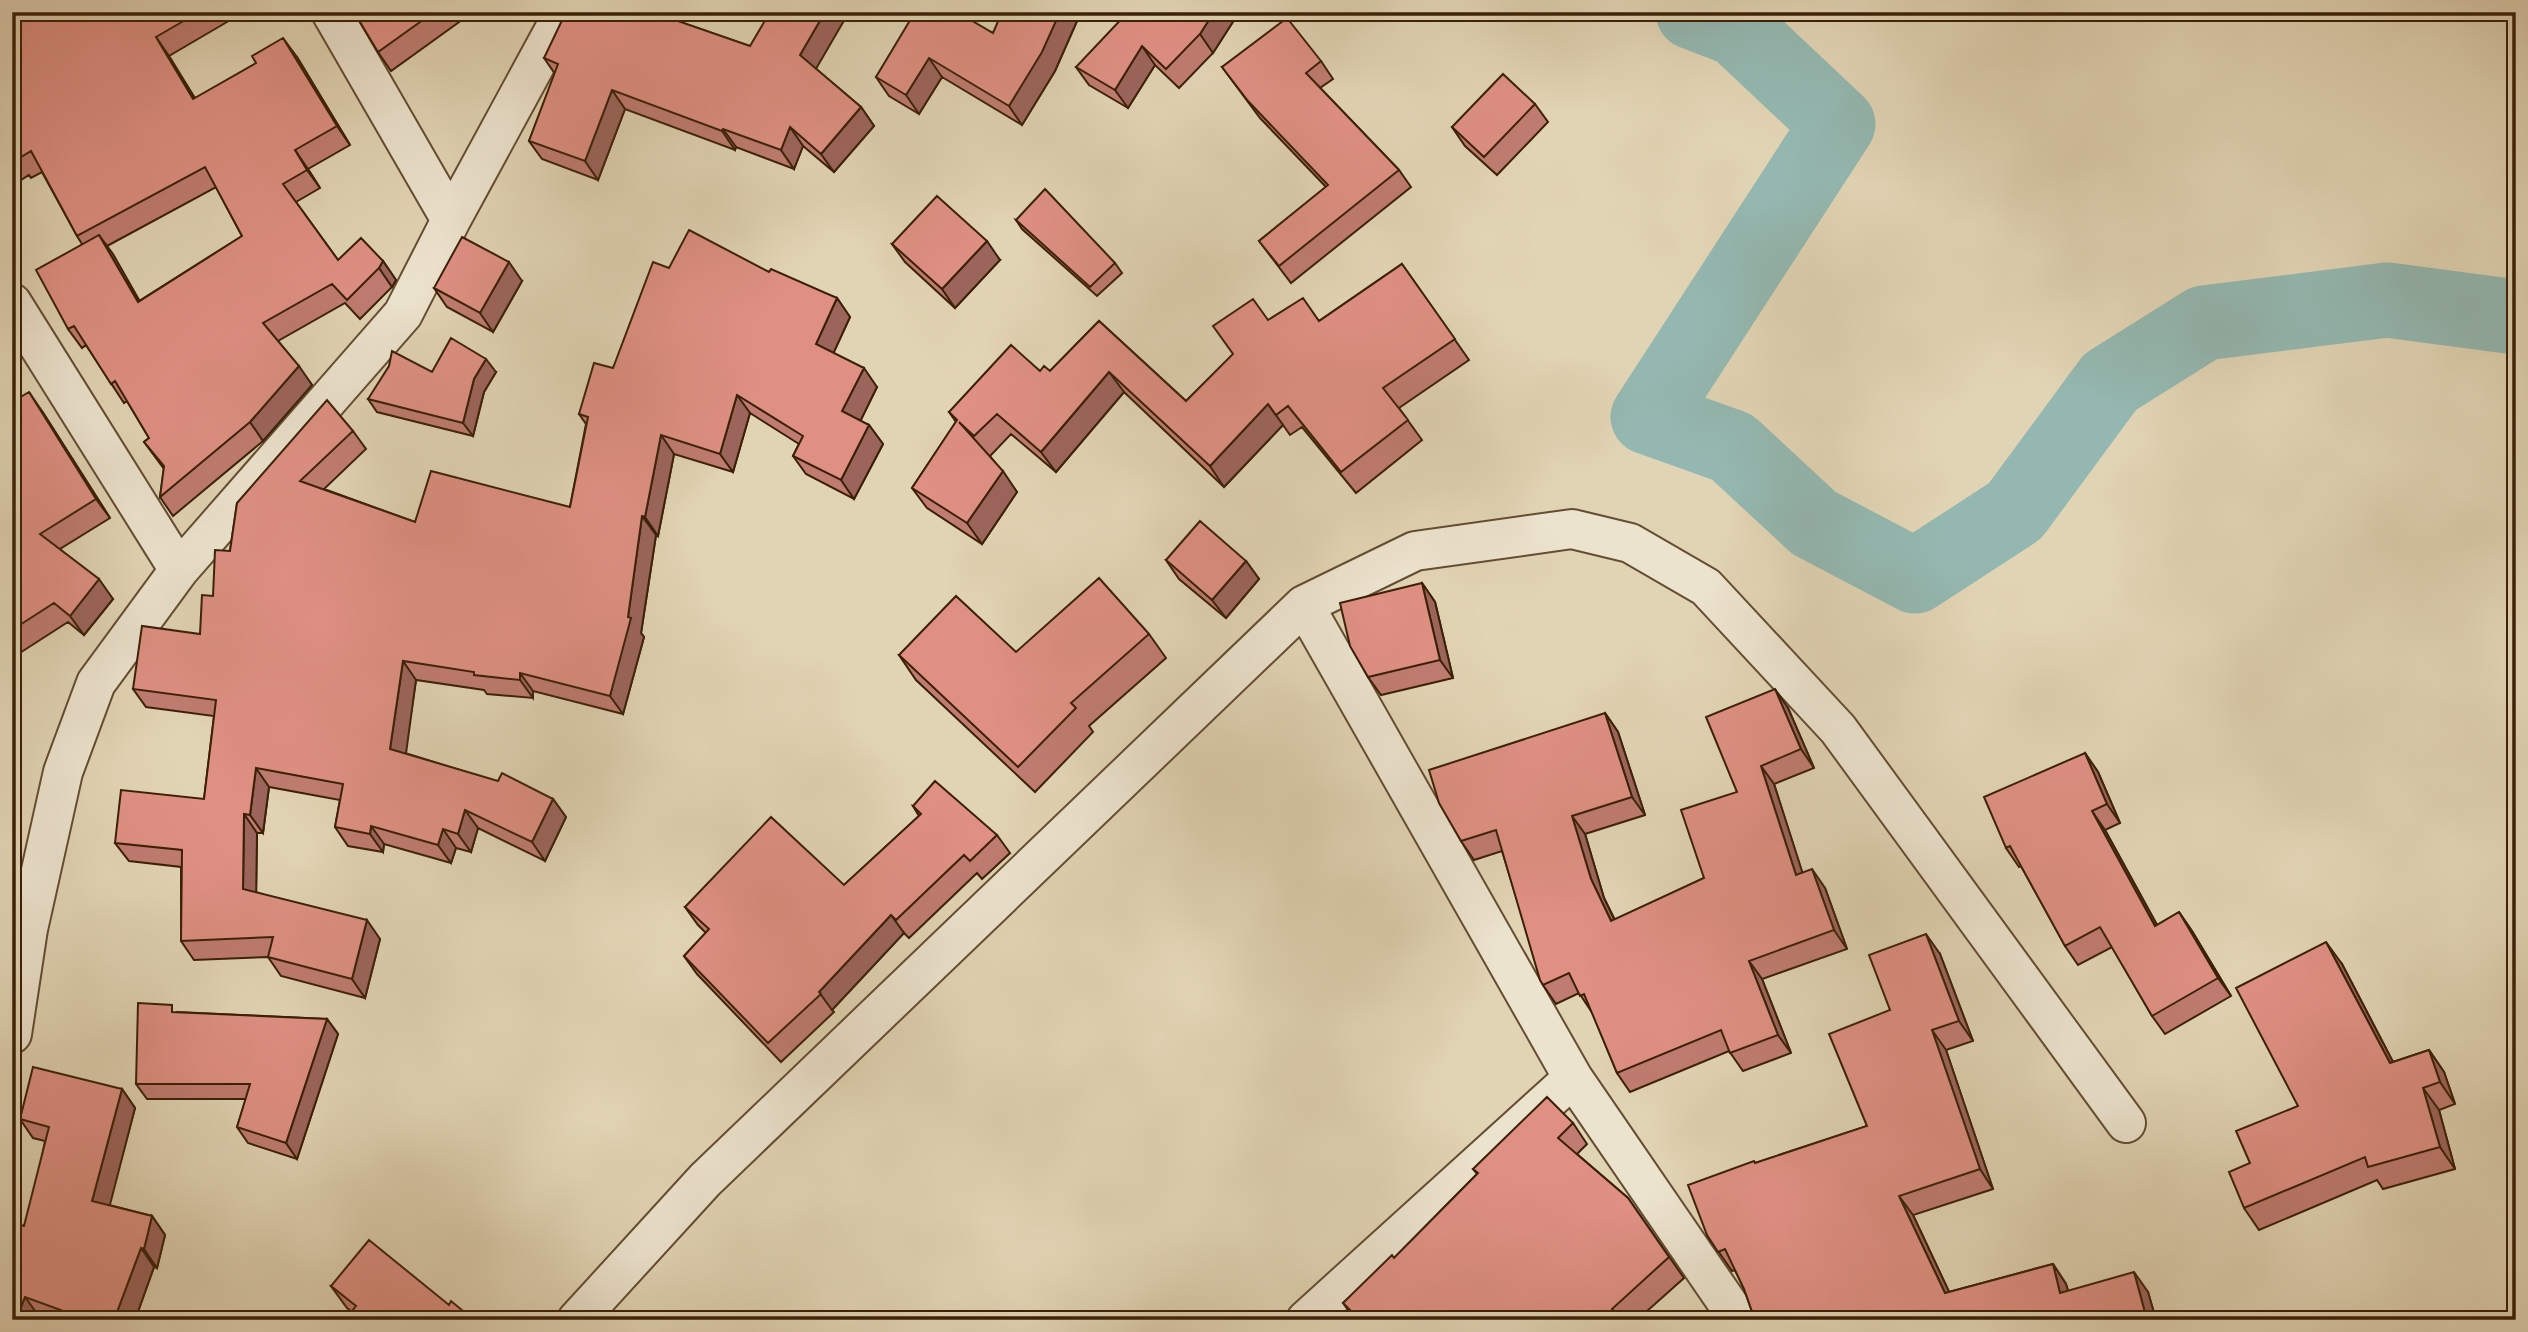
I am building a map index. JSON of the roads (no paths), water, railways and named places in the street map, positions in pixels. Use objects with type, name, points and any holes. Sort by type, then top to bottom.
[{"type":"street","points":[[331,12],[451,220]]},
{"type":"street","points":[[12,1034],[28,929],[63,772],[96,683],[180,570],[403,314],[564,12]]},
{"type":"street","points":[[12,303],[180,570]]},
{"type":"street","points":[[577,1320],[705,1180],[1304,604],[1415,551],[1572,529],[1630,543],[1706,587],[1838,729],[2126,1123]]},
{"type":"street","points":[[1304,604],[1573,1078],[1739,1320]]},
{"type":"street","points":[[1306,1320],[1573,1078]]},
{"type":"waterway","points":[[1693,12],[1737,29],[1838,124],[1648,417],[1732,447],[1814,523],[1915,576],[2015,511],[2110,382],[2204,323],[2387,300],[2516,317]]}]
